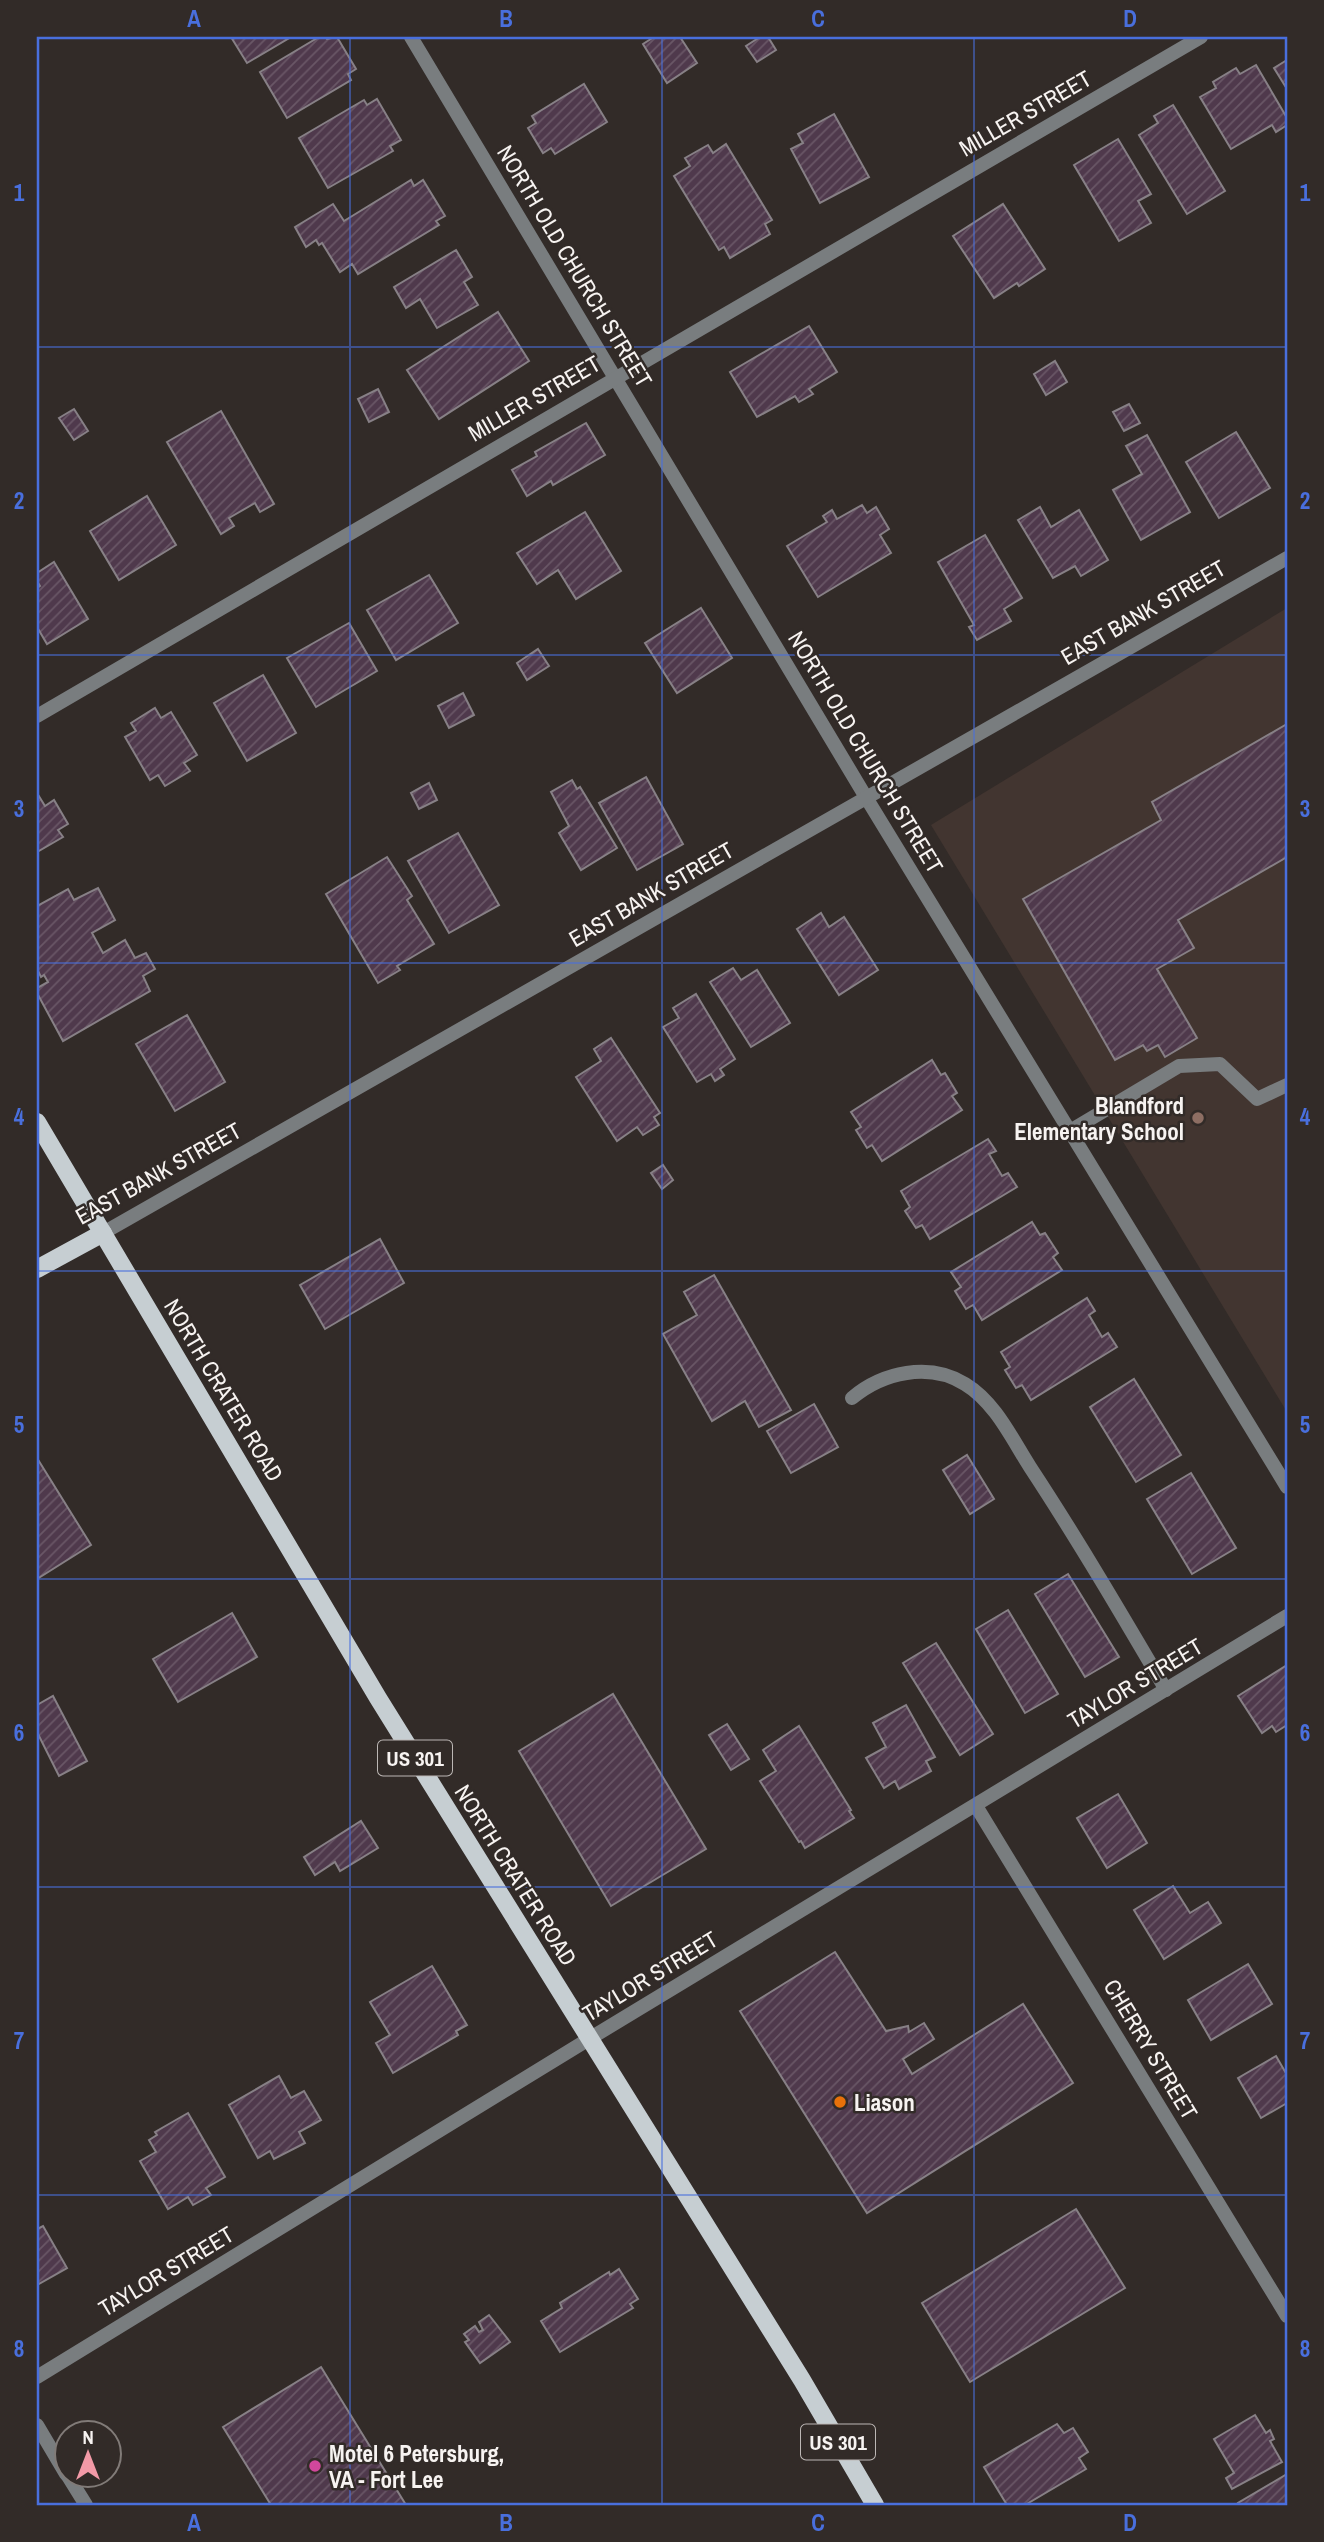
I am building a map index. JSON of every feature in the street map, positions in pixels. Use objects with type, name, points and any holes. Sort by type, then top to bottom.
[{"type":"main road","name":"NORTH CRATER ROAD","points":[[37,1122],[378,1698],[802,2380],[874,2505]]},
{"type":"main road","name":"EAST BANK STREET","points":[[37,1269],[103,1233]]},
{"type":"street","name":"NORTH OLD CHURCH STREET","points":[[411,37],[867,799],[1287,1488]]},
{"type":"street","name":"MILLER STREET","points":[[37,716],[1202,37]]},
{"type":"street","name":"EAST BANK STREET","points":[[103,1233],[1287,558]]},
{"type":"street","points":[[1070,1131],[1179,1066],[1220,1065],[1257,1099],[1287,1085]]},
{"type":"street","points":[[852,1398],[882,1378],[916,1372],[936,1373],[965,1384],[988,1403],[1071,1530],[1166,1690]]},
{"type":"street","name":"TAYLOR STREET","points":[[37,2377],[1287,1616]]},
{"type":"street","name":"CHERRY STREET","points":[[976,1806],[1287,2316]]},
{"type":"street","points":[[37,2425],[52,2450]]},
{"type":"street","points":[[76,2490],[86,2505]]},
{"type":"shaded area","name":"Blandford Elementary School","points":[[1287,608],[1287,1412],[931,825]]},
{"type":"building","points":[[231,37],[291,37],[247,63]]},
{"type":"building","points":[[319,37],[337,37],[356,69],[348,74],[351,80],[287,118],[260,72]]},
{"type":"building","points":[[654,37],[680,37],[697,63],[667,83],[643,44]]},
{"type":"building","points":[[760,37],[768,37],[776,50],[757,62],[746,46]]},
{"type":"building","points":[[1287,60],[1287,89],[1274,68]]},
{"type":"building","points":[[1256,65],[1287,118],[1287,125],[1276,132],[1272,125],[1231,149],[1200,97],[1216,88],[1213,82],[1236,68],[1240,74]]},
{"type":"building","points":[[584,84],[607,122],[555,154],[551,148],[543,153],[528,128],[536,123],[532,116]]},
{"type":"building","points":[[377,99],[401,140],[390,146],[393,151],[328,188],[299,138],[364,100],[367,105]]},
{"type":"building","points":[[1173,105],[1225,191],[1187,214],[1139,135],[1158,123],[1154,116]]},
{"type":"building","points":[[834,114],[869,177],[820,203],[791,149],[803,143],[798,134]]},
{"type":"building","points":[[1118,139],[1151,194],[1138,201],[1151,223],[1119,241],[1074,165]]},
{"type":"building","points":[[726,144],[772,220],[765,224],[770,234],[730,258],[724,247],[719,250],[674,176],[690,166],[685,158],[708,145],[713,153]]},
{"type":"building","points":[[411,180],[414,186],[423,180],[445,216],[436,221],[439,225],[358,274],[352,264],[340,272],[322,243],[319,245],[316,240],[306,247],[295,227],[333,204],[344,221]]},
{"type":"building","points":[[1003,204],[1045,269],[994,298],[953,236]]},
{"type":"building","points":[[456,250],[472,277],[464,282],[478,305],[437,328],[420,299],[406,308],[394,287]]},
{"type":"building","points":[[498,312],[529,361],[439,419],[407,370]]},
{"type":"building","points":[[809,326],[837,372],[809,389],[813,394],[799,402],[795,396],[757,417],[730,372]]},
{"type":"building","points":[[1055,361],[1067,382],[1046,395],[1034,374]]},
{"type":"building","points":[[378,389],[389,412],[369,422],[358,399]]},
{"type":"building","points":[[1129,404],[1140,423],[1124,431],[1113,412]]},
{"type":"building","points":[[74,409],[88,431],[74,440],[59,418]]},
{"type":"building","points":[[221,411],[274,504],[260,512],[255,503],[229,518],[234,526],[221,534],[167,442]]},
{"type":"building","points":[[586,423],[605,455],[553,485],[551,481],[527,496],[512,470],[537,456],[535,452]]},
{"type":"building","points":[[1236,432],[1270,488],[1219,518],[1186,462]]},
{"type":"building","points":[[1147,435],[1190,512],[1141,540],[1113,490],[1142,474],[1126,446]]},
{"type":"building","points":[[147,496],[176,545],[119,580],[90,531]]},
{"type":"building","points":[[862,505],[867,513],[876,507],[889,529],[880,535],[891,553],[818,597],[787,546],[827,522],[823,516],[832,510],[837,519]]},
{"type":"building","points":[[1040,507],[1051,527],[1079,510],[1108,560],[1081,576],[1075,566],[1053,578],[1018,520]]},
{"type":"building","points":[[585,512],[621,571],[576,599],[558,570],[537,584],[517,553]]},
{"type":"building","points":[[985,535],[1022,598],[1004,609],[1011,621],[977,640],[969,627],[974,625],[938,562]]},
{"type":"building","points":[[54,562],[88,619],[47,644],[37,627],[37,588],[40,586],[37,573]]},
{"type":"building","points":[[429,575],[458,623],[396,660],[367,610]]},
{"type":"building","points":[[701,608],[732,658],[677,693],[645,643]]},
{"type":"building","points":[[349,623],[377,671],[316,707],[287,658]]},
{"type":"building","points":[[538,649],[549,666],[527,680],[517,663]]},
{"type":"building","points":[[263,675],[296,733],[247,761],[214,703]]},
{"type":"building","points":[[463,693],[474,715],[449,728],[438,706]]},
{"type":"building","points":[[155,708],[161,718],[171,712],[197,755],[184,763],[190,771],[165,786],[158,775],[150,780],[125,737],[136,731],[131,723]]},
{"type":"building","points":[[1287,724],[1287,857],[1178,920],[1194,948],[1157,969],[1197,1038],[1165,1057],[1158,1045],[1147,1051],[1143,1045],[1115,1060],[1023,899],[1161,820],[1152,802]]},
{"type":"building","points":[[646,777],[683,844],[637,870],[599,803]]},
{"type":"building","points":[[572,780],[577,789],[580,787],[617,848],[581,870],[559,833],[569,826],[551,792]]},
{"type":"building","points":[[429,783],[437,800],[419,809],[411,793]]},
{"type":"building","points":[[37,793],[45,806],[54,800],[68,824],[58,830],[63,837],[37,852]]},
{"type":"building","points":[[458,833],[499,905],[449,933],[408,861]]},
{"type":"building","points":[[387,857],[412,896],[407,900],[434,944],[397,966],[400,970],[378,983],[326,894]]},
{"type":"building","points":[[98,888],[115,920],[92,933],[103,953],[125,940],[135,958],[146,953],[155,969],[143,976],[150,991],[63,1041],[37,993],[37,988],[48,982],[44,975],[41,977],[37,969],[37,906],[68,889],[74,900]]},
{"type":"building","points":[[821,913],[829,927],[844,917],[878,970],[839,995],[797,929]]},
{"type":"building","points":[[733,968],[741,980],[757,970],[790,1023],[751,1047],[710,982]]},
{"type":"building","points":[[696,994],[735,1059],[720,1069],[724,1075],[715,1081],[711,1074],[697,1082],[663,1027],[679,1018],[673,1008]]},
{"type":"building","points":[[187,1015],[225,1082],[175,1111],[136,1044]]},
{"type":"building","points":[[611,1038],[660,1113],[654,1117],[659,1125],[643,1135],[637,1127],[617,1141],[576,1077],[601,1061],[594,1049]]},
{"type":"building","points":[[932,1060],[941,1075],[945,1073],[957,1093],[952,1096],[962,1110],[882,1161],[872,1145],[867,1148],[856,1130],[861,1127],[851,1112]]},
{"type":"building","points":[[988,1139],[996,1151],[989,1154],[1002,1176],[1008,1173],[1017,1187],[930,1239],[922,1225],[916,1228],[905,1211],[910,1207],[901,1191]]},
{"type":"building","points":[[663,1165],[673,1180],[662,1189],[651,1173]]},
{"type":"building","points":[[1032,1222],[1040,1235],[1045,1233],[1058,1253],[1053,1257],[1062,1270],[982,1320],[973,1305],[966,1309],[955,1291],[961,1287],[951,1272]]},
{"type":"building","points":[[380,1239],[404,1283],[325,1329],[300,1285]]},
{"type":"building","points":[[714,1275],[791,1410],[759,1427],[745,1401],[712,1421],[663,1334],[697,1315],[684,1292]]},
{"type":"building","points":[[1087,1298],[1095,1311],[1089,1315],[1102,1337],[1108,1333],[1117,1347],[1031,1400],[1022,1385],[1016,1388],[1005,1370],[1010,1367],[1001,1352]]},
{"type":"building","points":[[1134,1379],[1181,1455],[1136,1482],[1090,1407]]},
{"type":"building","points":[[814,1404],[838,1447],[791,1473],[767,1431]]},
{"type":"building","points":[[967,1455],[994,1499],[970,1514],[943,1470]]},
{"type":"building","points":[[37,1458],[91,1545],[37,1579]]},
{"type":"building","points":[[1191,1473],[1236,1548],[1192,1574],[1147,1499]]},
{"type":"building","points":[[1068,1574],[1119,1657],[1085,1677],[1035,1594]]},
{"type":"building","points":[[1008,1610],[1058,1694],[1025,1713],[976,1629]]},
{"type":"building","points":[[232,1613],[257,1657],[178,1702],[153,1659]]},
{"type":"building","points":[[936,1643],[993,1734],[960,1755],[903,1663]]},
{"type":"building","points":[[1287,1665],[1287,1725],[1276,1732],[1272,1726],[1262,1733],[1238,1696]]},
{"type":"building","points":[[613,1694],[706,1849],[611,1906],[519,1751]]},
{"type":"building","points":[[53,1696],[87,1761],[59,1776],[37,1732],[37,1705]]},
{"type":"building","points":[[906,1705],[935,1757],[926,1761],[931,1771],[899,1789],[895,1781],[884,1788],[866,1758],[886,1747],[873,1723]]},
{"type":"building","points":[[727,1724],[749,1759],[731,1770],[709,1735]]},
{"type":"building","points":[[799,1726],[854,1818],[805,1848],[760,1781],[776,1771],[763,1750]]},
{"type":"building","points":[[1118,1794],[1147,1843],[1107,1868],[1077,1818]]},
{"type":"building","points":[[361,1821],[378,1848],[340,1871],[335,1862],[315,1875],[304,1857]]},
{"type":"building","points":[[1173,1886],[1190,1913],[1208,1902],[1221,1923],[1164,1959],[1134,1910]]},
{"type":"building","points":[[835,1952],[886,2031],[908,2026],[909,2032],[924,2023],[934,2039],[903,2059],[912,2074],[1023,2004],[1073,2083],[867,2213],[740,2011]]},
{"type":"building","points":[[1248,1964],[1272,2004],[1211,2040],[1188,2000]]},
{"type":"building","points":[[432,1966],[467,2025],[456,2031],[458,2035],[393,2073],[376,2043],[390,2035],[370,2002]]},
{"type":"building","points":[[1276,2056],[1287,2075],[1287,2103],[1261,2118],[1238,2078]]},
{"type":"building","points":[[279,2076],[291,2098],[304,2091],[321,2120],[299,2132],[305,2143],[274,2159],[270,2151],[258,2158],[229,2105]]},
{"type":"building","points":[[188,2113],[225,2177],[206,2188],[211,2195],[193,2205],[188,2197],[168,2209],[140,2161],[156,2152],[149,2140],[157,2135],[155,2132]]},
{"type":"building","points":[[1076,2209],[1125,2288],[970,2382],[922,2303]]},
{"type":"building","points":[[43,2226],[67,2268],[37,2285],[37,2229]]},
{"type":"building","points":[[619,2269],[638,2299],[630,2304],[633,2308],[560,2352],[541,2321],[562,2308],[560,2303],[609,2272],[610,2275]]},
{"type":"building","points":[[489,2315],[510,2342],[480,2363],[465,2342],[469,2340],[464,2334],[475,2326],[479,2332],[483,2330],[479,2322]]},
{"type":"building","name":"Motel 6 Petersburg, VA - Fort Lee","points":[[321,2367],[406,2505],[271,2505],[223,2427]]},
{"type":"building","points":[[1255,2415],[1266,2433],[1270,2430],[1274,2439],[1270,2441],[1282,2462],[1232,2489],[1226,2478],[1234,2473],[1214,2439]]},
{"type":"building","points":[[1057,2424],[1064,2433],[1073,2428],[1088,2452],[1079,2458],[1086,2469],[1025,2505],[1007,2505],[984,2467]]},
{"type":"building","points":[[1287,2474],[1287,2505],[1239,2505],[1238,2503]]},
{"type":"place","name":"Blandford Elementary School","points":[[1198,1118]]},
{"type":"place","name":"Liason","points":[[840,2102]]},
{"type":"place","name":"Motel 6 Petersburg, VA - Fort Lee","points":[[315,2466]]}]
